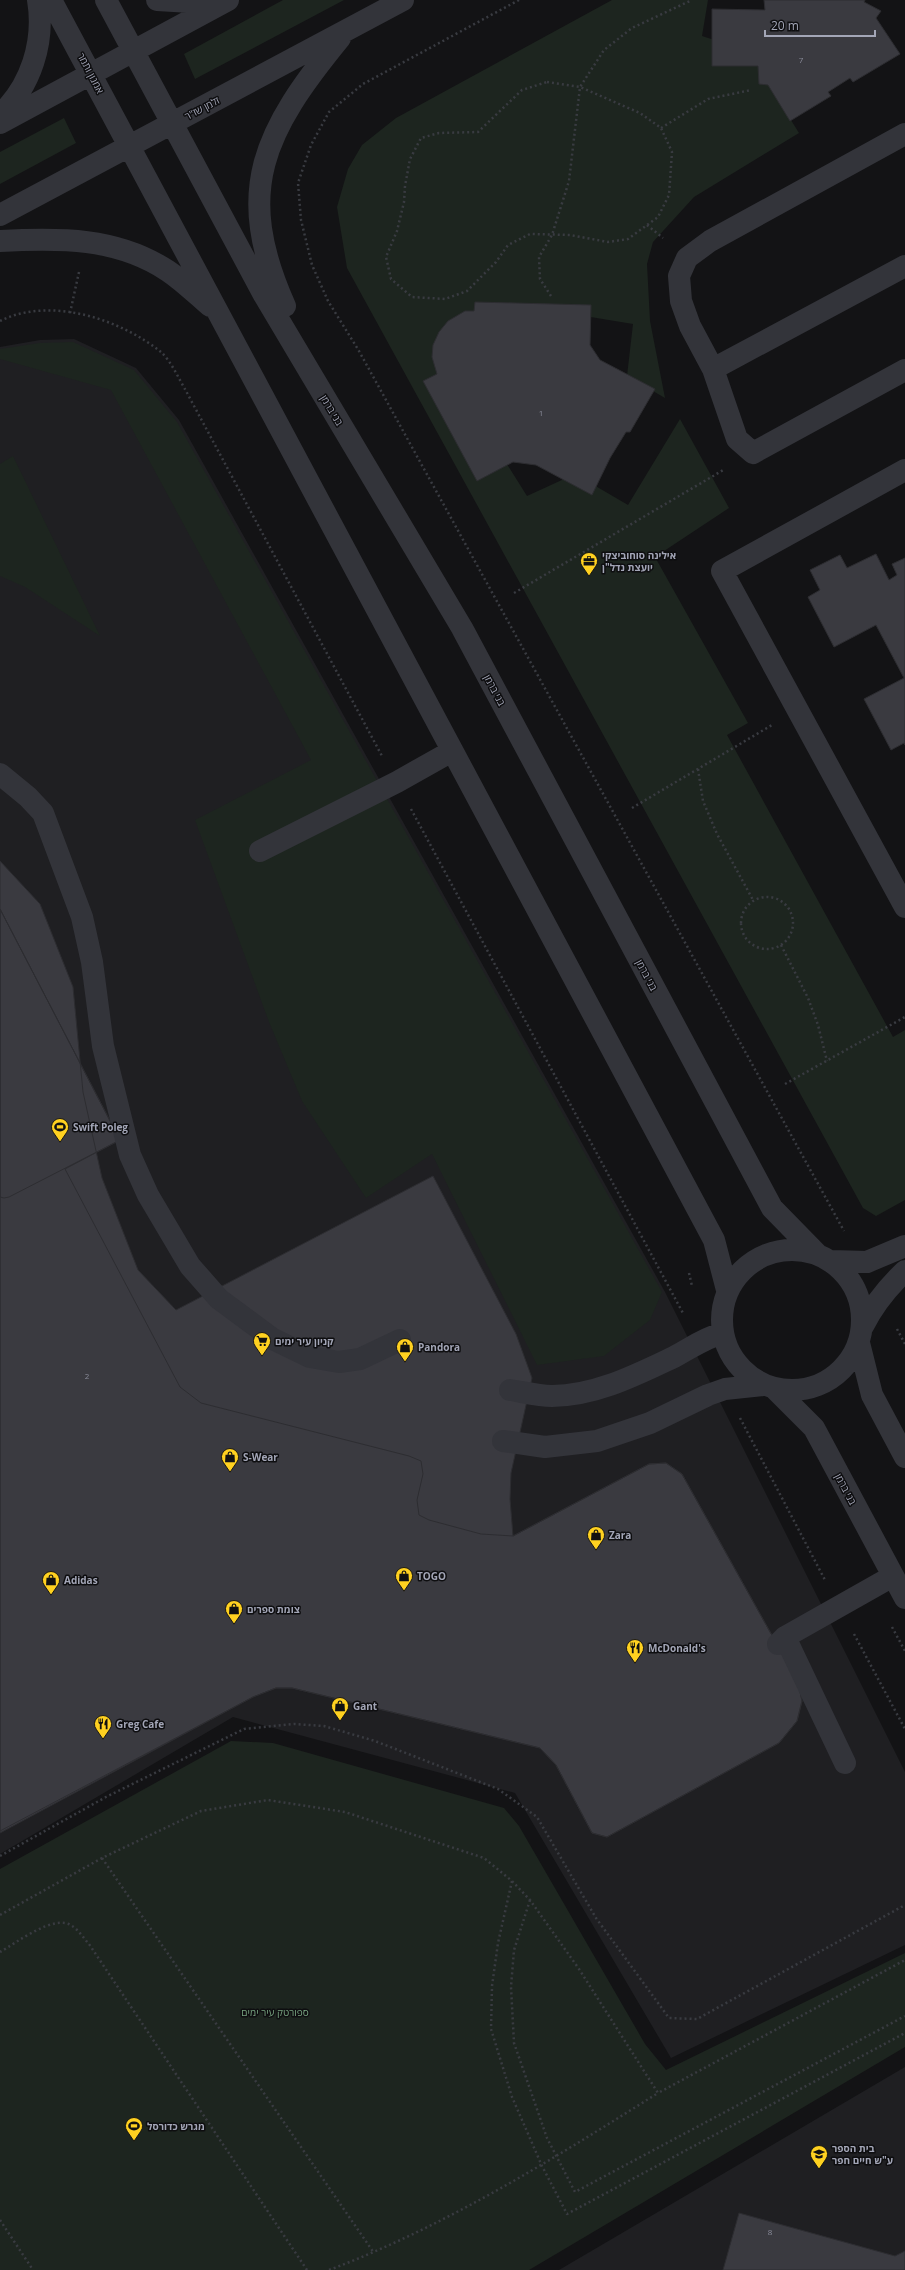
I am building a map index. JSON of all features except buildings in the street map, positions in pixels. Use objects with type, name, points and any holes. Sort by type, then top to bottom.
[{"type":"street","points":[[0,115],[9,107],[30,73],[39,43],[38,0]]},
{"type":"street","name":"אמנון ותמר","points":[[51,0],[92,74],[129,146]]},
{"type":"street","points":[[106,0],[172,123]]},
{"type":"street","points":[[157,0],[191,2],[204,0]]},
{"type":"street","points":[[0,123],[228,0]]},
{"type":"street","name":"זלמן שז\"ר","points":[[0,215],[403,0]]},
{"type":"street","points":[[324,397],[273,280],[263,248],[259,218],[260,188],[267,153],[282,117],[308,77],[346,30]]},
{"type":"street","name":"בני ברמן","points":[[172,123],[264,295],[462,628],[772,1208],[824,1257]]},
{"type":"street","points":[[905,134],[710,241],[687,258],[679,276],[681,301],[690,326],[713,369],[737,439],[753,453],[905,370]]},
{"type":"street","points":[[129,146],[714,1240],[727,1290]]},
{"type":"street","points":[[0,241],[52,239],[86,241],[112,246],[138,255],[168,271],[218,313]]},
{"type":"street","points":[[713,369],[905,266]]},
{"type":"street","points":[[905,470],[722,571],[905,907]]},
{"type":"street","points":[[260,851],[397,782],[452,751]]},
{"type":"street","points":[[0,774],[44,812],[82,917],[92,962],[103,1046],[130,1155],[148,1195],[190,1266],[219,1299],[273,1339],[310,1357],[339,1362],[360,1359],[400,1340]]},
{"type":"street","points":[[769,1387],[745,1373],[731,1356],[723,1333],[723,1311],[727,1290],[739,1273],[755,1259],[775,1252],[796,1249],[824,1257],[867,1262],[905,1246]]},
{"type":"street","points":[[824,1257],[845,1274],[856,1289],[862,1307],[861,1334],[872,1395],[905,1458]]},
{"type":"street","points":[[503,1441],[545,1447],[597,1441],[650,1423],[708,1395],[725,1389],[769,1387],[796,1391],[816,1386],[835,1377],[850,1361],[873,1306],[888,1286],[905,1271]]},
{"type":"street","points":[[510,1390],[552,1396],[586,1392],[631,1377],[699,1342],[723,1333]]},
{"type":"street","name":"בני ברמן","points":[[769,1387],[814,1428],[905,1598]]},
{"type":"street","points":[[845,1763],[781,1641],[893,1576]]},
{"type":"path","points":[[519,0],[363,84],[329,112],[311,145],[298,183],[301,220],[312,265],[328,301],[367,365],[861,1261]]},
{"type":"path","points":[[551,296],[540,279],[539,257],[552,235],[569,180],[580,86],[604,50],[632,28],[692,0]]},
{"type":"path","points":[[547,82],[580,86],[640,113],[661,128],[672,152],[669,195],[658,216],[628,239],[608,242],[570,235],[530,234],[508,245],[496,262],[467,291],[445,299],[412,297],[391,279],[386,257],[397,230],[404,202],[405,186],[410,159],[421,138],[439,133],[478,132],[522,90],[547,82]]},
{"type":"path","points":[[661,128],[708,99],[751,90]]},
{"type":"path","points":[[70,313],[86,241]]},
{"type":"path","points":[[0,321],[41,310],[85,315],[124,328],[162,353],[186,391],[699,1342]]},
{"type":"path","points":[[514,593],[753,453]]},
{"type":"path","points":[[632,808],[798,710]]},
{"type":"path","points":[[698,769],[703,802],[717,834],[753,900]]},
{"type":"path","points":[[761,897],[776,898],[784,902],[790,909],[793,922],[792,931],[781,946],[772,949],[762,948],[753,945],[744,935],[740,922],[742,914],[753,900],[761,897]]},
{"type":"path","points":[[781,946],[808,998],[818,1025],[827,1061]]},
{"type":"path","points":[[785,1084],[905,1017]]},
{"type":"path","points":[[880,1297],[905,1344]]},
{"type":"path","points":[[725,1389],[905,1729]]},
{"type":"path","points":[[0,1856],[106,1797],[244,1729],[302,1725],[324,1726],[375,1741],[498,1789],[537,1817],[596,1918],[669,2018],[697,2019],[905,1905]]},
{"type":"path","points":[[0,1915],[102,1858],[200,1811],[268,1800],[345,1812],[484,1858],[512,1881],[530,1900],[579,1969],[658,2093]]},
{"type":"path","points":[[102,1858],[374,2253]]},
{"type":"path","points":[[512,1881],[497,1950],[492,1986],[491,2029],[512,2097],[542,2166],[567,2214],[905,2033]]},
{"type":"path","points":[[530,1900],[514,1950],[510,1986],[514,2043],[547,2138],[575,2192],[905,2016]]},
{"type":"path","points":[[0,1952],[46,1925],[63,1922],[72,1926],[89,1944],[306,2270]]},
{"type":"path","points":[[329,2270],[374,2253],[542,2166],[658,2093],[905,1960]]},
{"type":"path","points":[[0,2220],[33,2270]]},
{"type":"shaded area","points":[[74,339],[136,368],[179,420],[665,1292],[905,1772],[905,1945],[671,2058],[515,1793],[233,1717],[0,1854],[0,347],[40,340]]},
{"type":"shaded area","name":"בית הספר ע\"ש חיים חפר","points":[[905,2067],[905,2270],[559,2270]]},
{"type":"green space","points":[[283,0],[344,0],[195,79],[184,54]]},
{"type":"green space","points":[[612,0],[708,0],[702,36],[748,51],[799,133],[694,197],[653,242],[647,264],[650,321],[665,398],[627,376],[633,324],[524,306],[459,388],[527,496],[575,474],[628,505],[680,419],[729,508],[655,557],[748,723],[727,735],[893,1037],[905,1030],[905,1200],[876,1216],[863,1208],[347,268],[337,207],[348,169],[362,145],[396,118]]},
{"type":"green space","points":[[64,118],[76,143],[0,184],[0,152]]},
{"type":"green space","points":[[73,342],[134,370],[177,422],[662,1292],[650,1320],[604,1356],[537,1365],[432,1154],[366,1198],[302,1101],[269,1022],[195,820],[311,760],[111,390],[0,359],[0,349],[40,343]]},
{"type":"green space","points":[[13,456],[100,636],[25,587],[0,576],[0,464]]},
{"type":"green space","name":"ספורטק עיר ימים","points":[[231,1741],[273,1743],[504,1808],[519,1826],[645,2044],[666,2070],[905,1953],[905,2047],[529,2270],[0,2270],[0,1869]]},
{"type":"place","name":"אילינה סוחוביצקי יועצת נדל\"ן","points":[[589,576]]},
{"type":"place","name":"Swift Poleg","points":[[60,1142]]},
{"type":"place","name":"קניון עיר ימים","points":[[262,1356]]},
{"type":"place","name":"Pandora","points":[[405,1362]]},
{"type":"place","name":"S-Wear","points":[[230,1472]]},
{"type":"place","name":"Zara","points":[[596,1550]]},
{"type":"place","name":"TOGO","points":[[404,1591]]},
{"type":"place","name":"Adidas","points":[[51,1595]]},
{"type":"place","name":"צומת ספרים","points":[[234,1624]]},
{"type":"place","name":"McDonald's","points":[[635,1663]]},
{"type":"place","name":"Gant","points":[[340,1721]]},
{"type":"place","name":"Greg Cafe","points":[[103,1739]]},
{"type":"place","name":"מגרש כדורסל","points":[[134,2141]]},
{"type":"place","name":"בית הספר ע\"ש חיים חפר","points":[[819,2169]]}]
